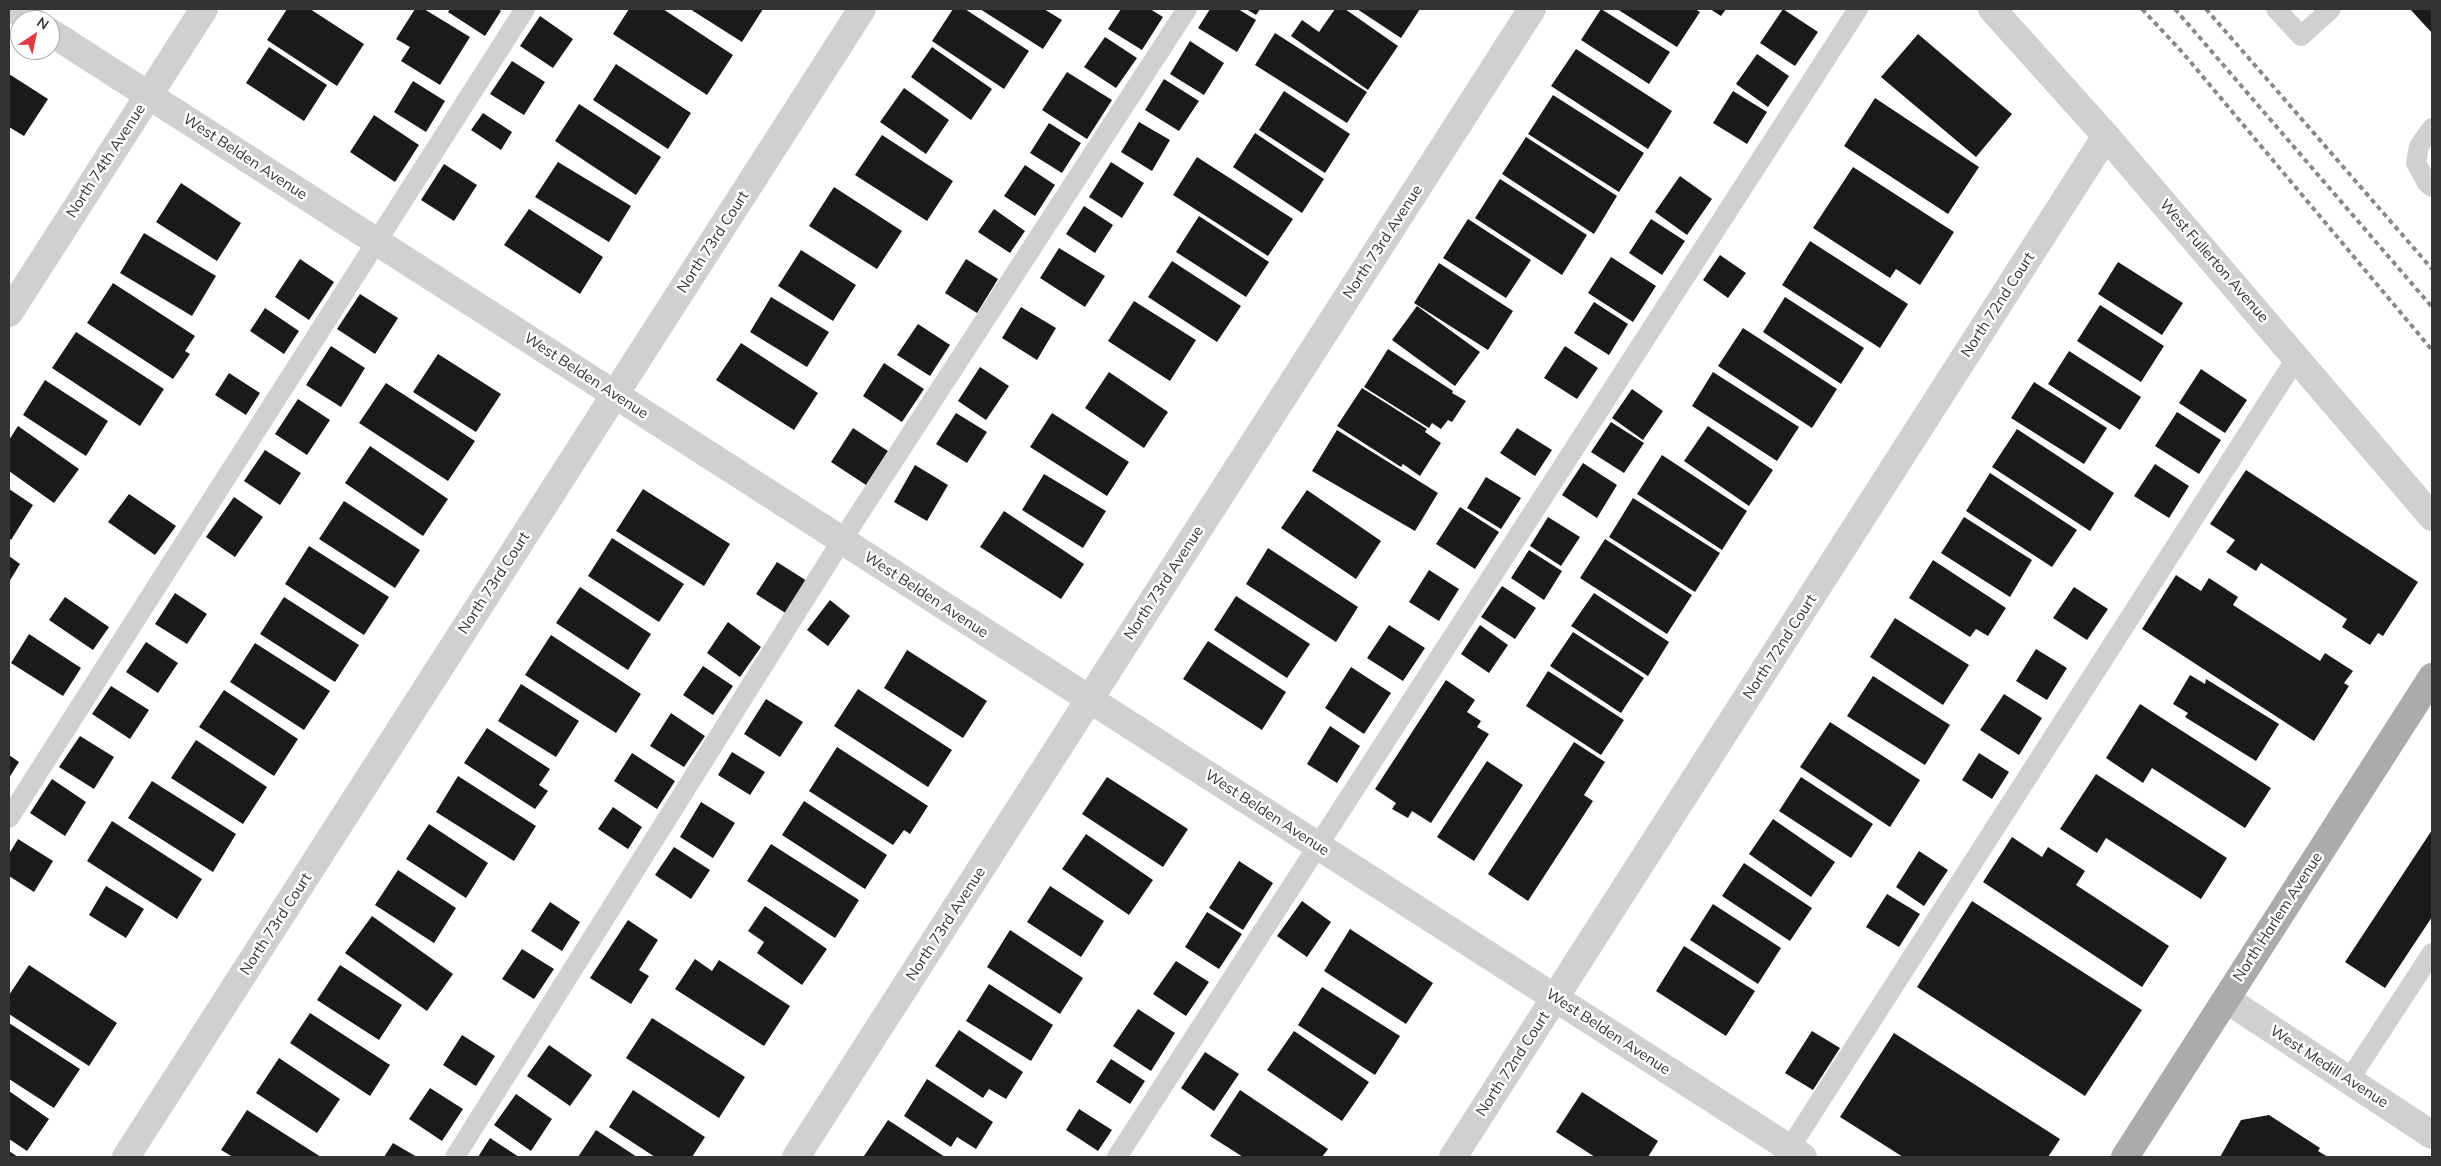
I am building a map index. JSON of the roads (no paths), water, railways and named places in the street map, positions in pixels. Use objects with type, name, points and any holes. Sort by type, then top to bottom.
[{"type":"main road","name":"North Harlem Avenue","points":[[2125,1157],[2432,677]]},
{"type":"street","name":"North 74th Avenue","points":[[9,313],[204,9]]},
{"type":"street","name":"North 73rd Court","points":[[126,1157],[862,9]]},
{"type":"street","name":"North 73rd Avenue","points":[[796,1157],[1532,9]]},
{"type":"street","name":"West Fullerton Avenue","points":[[1992,9],[2106,136],[2432,517]]},
{"type":"street","name":"West Belden Avenue","points":[[60,38],[1555,998],[1792,1154]]},
{"type":"street","name":"North 72nd Court","points":[[1453,1157],[2106,136]]},
{"type":"street","name":"West Medill Avenue","points":[[2226,999],[2432,1135]]},
{"type":"lane","points":[[9,818],[525,9]]},
{"type":"lane","points":[[455,1157],[842,540],[1187,9]]},
{"type":"lane","points":[[1117,1157],[1858,9]]},
{"type":"lane","points":[[2276,9],[2301,36],[2331,9]]},
{"type":"lane","points":[[2432,128],[2419,146],[2416,163],[2427,183],[2432,187]]},
{"type":"lane","points":[[1792,1154],[2297,357]]},
{"type":"lane","points":[[2349,1080],[2426,975],[2432,953]]},
{"type":"railway","points":[[2142,9],[2183,53],[2432,350]]},
{"type":"railway","points":[[2175,9],[2432,307]]},
{"type":"railway","points":[[2206,9],[2432,269]]}]
